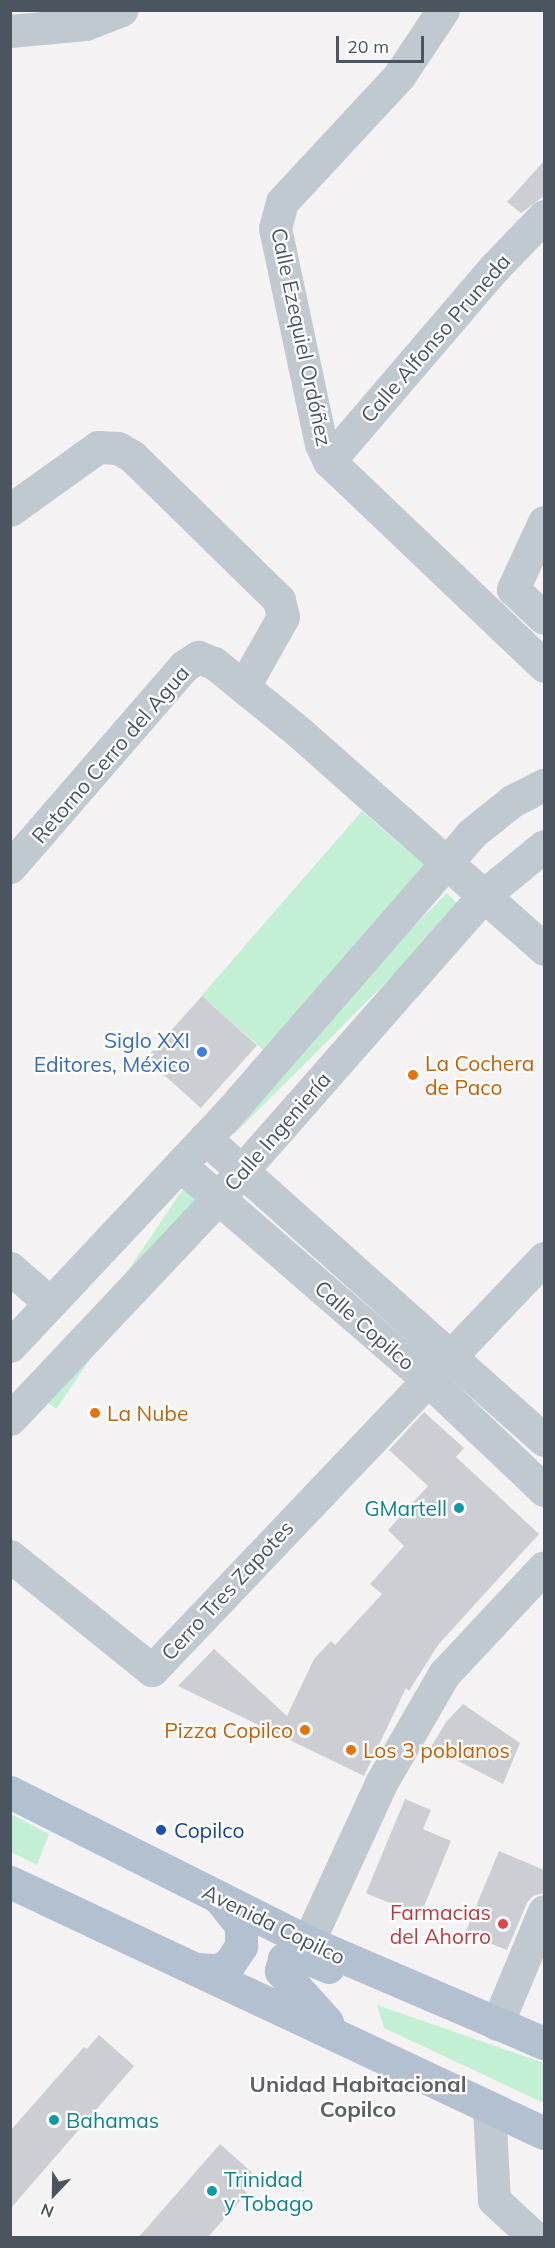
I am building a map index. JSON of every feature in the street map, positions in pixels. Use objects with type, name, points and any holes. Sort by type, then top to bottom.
[{"type":"main road","name":"Avenida Copilco","points":[[10,1792],[308,1942],[427,1996],[544,2043]]},
{"type":"main road","points":[[10,1882],[336,2033],[544,2133]]},
{"type":"main road","points":[[196,1969],[218,1970],[237,1956],[241,1946],[241,1925],[218,1898]]},
{"type":"main road","points":[[336,2033],[284,1976],[282,1965],[290,1955],[298,1954],[377,1986],[427,1996]]},
{"type":"street","points":[[10,31],[85,24],[121,10]]},
{"type":"street","name":"Calle Ezequiel Ordóñez","points":[[442,10],[399,76],[282,202],[275,228],[321,444],[329,461],[544,666]]},
{"type":"street","name":"Calle Alfonso Pruneda","points":[[329,461],[494,268],[544,216]]},
{"type":"street","points":[[10,510],[98,447],[118,448],[132,456],[279,600],[284,617],[244,686]]},
{"type":"street","points":[[544,522],[513,589],[544,618]]},
{"type":"street","name":"Retorno Cerro del Agua","points":[[10,867],[184,666],[198,657],[214,663],[244,686],[544,949]]},
{"type":"street","points":[[10,1346],[205,1138],[471,834],[512,801],[544,785]]},
{"type":"street","name":"Calle Ingeniería","points":[[10,1419],[218,1198],[484,895],[544,846]]},
{"type":"street","name":"Calle Copilco","points":[[205,1138],[452,1355],[544,1440]]},
{"type":"street","name":"Calle Copilco","points":[[180,1165],[426,1378],[544,1490]]},
{"type":"street","points":[[426,1378],[452,1355],[544,1258]]},
{"type":"street","points":[[10,1268],[50,1303]]},
{"type":"street","name":"Cerro Tres Zapotes","points":[[10,1556],[152,1670],[426,1378]]},
{"type":"street","points":[[308,1942],[381,1783],[444,1674],[544,1567]]},
{"type":"street","points":[[497,2024],[544,1911]]},
{"type":"street","points":[[489,2108],[494,2200],[535,2238]]},
{"type":"green space","points":[[362,811],[429,869],[268,1054],[201,996]]},
{"type":"green space","points":[[447,893],[461,907],[234,1134],[220,1120]]},
{"type":"green space","points":[[183,1189],[198,1199],[56,1409],[42,1399]]},
{"type":"green space","points":[[11,1814],[49,1834],[37,1865],[11,1852]]},
{"type":"green space","points":[[377,2005],[544,2063],[544,2103],[384,2028]]},
{"type":"building","points":[[544,161],[544,196],[521,213],[507,202]]},
{"type":"building","name":"Siglo XXI Editores, México","points":[[202,996],[257,1046],[201,1108],[146,1058]]},
{"type":"building","points":[[424,1412],[464,1448],[456,1457],[539,1534],[438,1645],[409,1691],[406,1688],[364,1776],[178,1686],[214,1649],[287,1716],[314,1659],[331,1641],[335,1645],[382,1594],[370,1584],[404,1546],[388,1530],[428,1486],[389,1450]]},
{"type":"building","points":[[463,1704],[520,1743],[503,1784],[431,1747],[446,1722]]},
{"type":"building","points":[[405,1799],[431,1810],[423,1829],[451,1841],[420,1916],[366,1893]]},
{"type":"building","points":[[499,1851],[544,1870],[544,1893],[533,1896],[527,1903],[507,1950],[465,1933]]},
{"type":"building","name":"Bahamas","points":[[99,2035],[134,2066],[11,2208],[11,2130],[84,2047],[87,2049]]},
{"type":"building","name":"Trinidad y Tobago","points":[[220,2144],[255,2175],[243,2189],[247,2193],[207,2238],[138,2238]]},
{"type":"place","name":"Siglo XXI Editores, México","points":[[202,1052]]},
{"type":"place","name":"La Cochera de Paco","points":[[413,1075]]},
{"type":"place","name":"La Nube","points":[[95,1413]]},
{"type":"place","name":"GMartell","points":[[459,1508]]},
{"type":"place","name":"Pizza Copilco","points":[[305,1730]]},
{"type":"place","name":"Los 3 poblanos","points":[[351,1750]]},
{"type":"place","name":"Copilco","points":[[161,1830]]},
{"type":"place","name":"Farmacias del Ahorro","points":[[503,1924]]},
{"type":"place","name":"Bahamas","points":[[54,2120]]},
{"type":"place","name":"Trinidad y Tobago","points":[[212,2191]]},
{"type":"district","name":"Unidad Habitacional Copilco","points":[[358,2096]]}]
